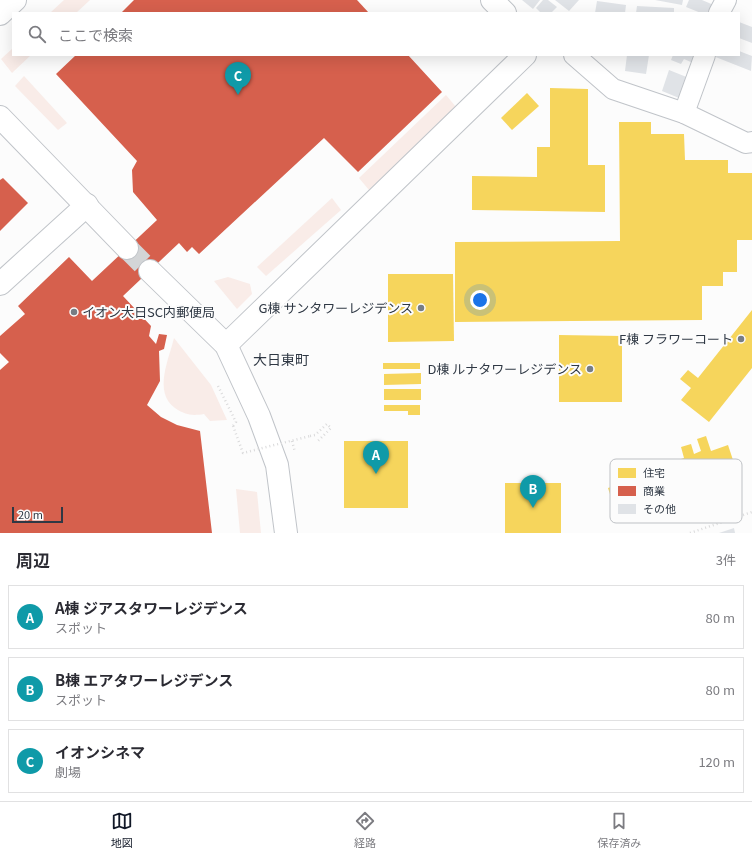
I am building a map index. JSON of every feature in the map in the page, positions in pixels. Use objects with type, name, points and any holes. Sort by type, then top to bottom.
[{"type":"street","points":[[0,14],[15,0]]},
{"type":"street","points":[[492,0],[504,12]]},
{"type":"street","points":[[720,12],[726,0]]},
{"type":"street","points":[[226,345],[524,56]]},
{"type":"street","points":[[575,56],[613,89],[692,116],[746,143],[752,142]]},
{"type":"street","points":[[692,116],[705,56]]},
{"type":"street","points":[[0,117],[128,248]]},
{"type":"street","points":[[0,270],[83,201]]},
{"type":"street","points":[[0,284],[83,201]]},
{"type":"street","points":[[150,271],[226,345],[256,409],[277,465],[286,533]]},
{"type":"path","points":[[218,386],[236,422],[233,426],[243,453],[315,435],[326,424],[331,428],[318,441]]},
{"type":"path","points":[[292,441],[295,452]]},
{"type":"path","points":[[742,515],[752,512]]},
{"type":"path","points":[[690,533],[720,523]]},
{"type":"shaded area","points":[[64,0],[90,0],[77,12],[51,12]]},
{"type":"shaded area","points":[[12,49],[12,56],[30,56],[12,73],[1,59]]},
{"type":"shaded area","points":[[24,76],[67,123],[58,130],[15,86]]},
{"type":"shaded area","points":[[446,95],[456,107],[369,190],[359,178]]},
{"type":"shaded area","points":[[332,198],[341,210],[266,276],[257,267]]},
{"type":"shaded area","points":[[228,277],[250,284],[252,294],[237,309],[214,281]]},
{"type":"shaded area","points":[[174,338],[211,385],[227,420],[210,421],[204,414],[185,414],[175,408],[168,401],[165,393],[164,375]]},
{"type":"shaded area","points":[[236,489],[257,492],[261,533],[240,533]]},
{"type":"building: 住宅","points":[[550,88],[588,89],[588,165],[605,165],[605,212],[472,210],[472,176],[537,177],[537,147],[550,147]]},
{"type":"building: 住宅","points":[[527,93],[539,106],[512,130],[501,118]]},
{"type":"building: 住宅","points":[[619,122],[651,122],[651,134],[684,134],[685,160],[728,160],[728,173],[752,173],[752,240],[737,240],[737,272],[723,272],[723,286],[702,286],[702,320],[455,322],[455,242],[620,241]]},
{"type":"building: 住宅","name":"G棟 サンタワーレジデンス","points":[[388,274],[453,274],[454,341],[388,342]]},
{"type":"building: 住宅","name":"F棟 フラワーコート","points":[[752,310],[752,368],[709,422],[681,400],[691,388],[680,379],[688,370],[698,378]]},
{"type":"building: 住宅","name":"D棟 ルナタワーレジデンス","points":[[559,335],[622,336],[622,402],[559,402]]},
{"type":"building: 住宅","points":[[383,363],[420,363],[420,369],[383,369]]},
{"type":"building: 住宅","points":[[421,373],[421,384],[384,385],[384,374]]},
{"type":"building: 住宅","points":[[384,389],[421,389],[421,400],[384,400]]},
{"type":"building: 住宅","points":[[384,405],[420,405],[420,415],[408,415],[408,411],[384,411]]},
{"type":"building: 住宅","points":[[706,436],[711,451],[728,445],[733,459],[681,459],[684,458],[681,447],[691,444],[694,454],[701,451],[697,439]]},
{"type":"building: 住宅","points":[[344,441],[408,441],[408,508],[344,508]]},
{"type":"building: 住宅","points":[[505,483],[561,483],[561,533],[505,533]]},
{"type":"building: 商業","points":[[134,0],[357,0],[368,12],[122,12]]},
{"type":"building: 商業","points":[[75,56],[409,56],[442,92],[358,172],[324,138],[199,254],[192,247],[187,252],[179,243],[123,296],[151,326],[149,336],[156,344],[159,334],[167,335],[164,349],[159,351],[160,381],[147,405],[161,417],[177,425],[200,431],[212,533],[0,533],[0,370],[9,362],[0,353],[0,336],[25,314],[18,306],[69,257],[92,281],[157,220],[133,192],[132,170],[137,161],[56,74]]},
{"type":"building: 商業","points":[[3,178],[28,203],[0,231],[0,180]]},
{"type":"building: その他","points":[[522,0],[540,0],[533,9]]},
{"type":"building: その他","points":[[543,0],[548,0],[557,7],[552,12],[540,12],[536,8]]},
{"type":"building: その他","points":[[555,0],[579,0],[569,11]]},
{"type":"building: その他","points":[[655,0],[683,0],[682,5]]},
{"type":"building: その他","points":[[689,0],[702,0],[716,6],[713,12],[698,12],[686,7]]},
{"type":"building: その他","points":[[597,1],[626,5],[625,12],[595,12]]},
{"type":"building: その他","points":[[637,6],[674,8],[674,12],[636,12]]},
{"type":"building: その他","points":[[740,22],[752,27],[752,43],[740,38]]},
{"type":"building: その他","points":[[740,51],[752,56],[751,71],[713,56],[740,56]]},
{"type":"building: その他","points":[[627,56],[649,56],[646,74],[625,71]]},
{"type":"building: その他","points":[[673,56],[696,56],[693,63],[684,59],[681,64],[671,60]]},
{"type":"building: その他","points":[[669,70],[689,78],[679,98],[662,91]]},
{"type":"building: その他","points":[[734,528],[735,533],[719,533]]},
{"type":"tunnel","points":[[127,248],[150,271]]},
{"type":"place","name":"イオンシネマ","points":[[238,95]]},
{"type":"place","name":"G棟 サンタワーレジデンス","points":[[421,308]]},
{"type":"place","name":"イオン大日SC内郵便局","points":[[74,312]]},
{"type":"place","name":"F棟 フラワーコート","points":[[741,339]]},
{"type":"place","name":"D棟 ルナタワーレジデンス","points":[[590,369]]},
{"type":"place","name":"A棟 ジアスタワーレジデンス","points":[[376,474]]},
{"type":"place","name":"B棟 エアタワーレジデンス","points":[[533,508]]},
{"type":"district","name":"大日東町","points":[[281,360]]}]
